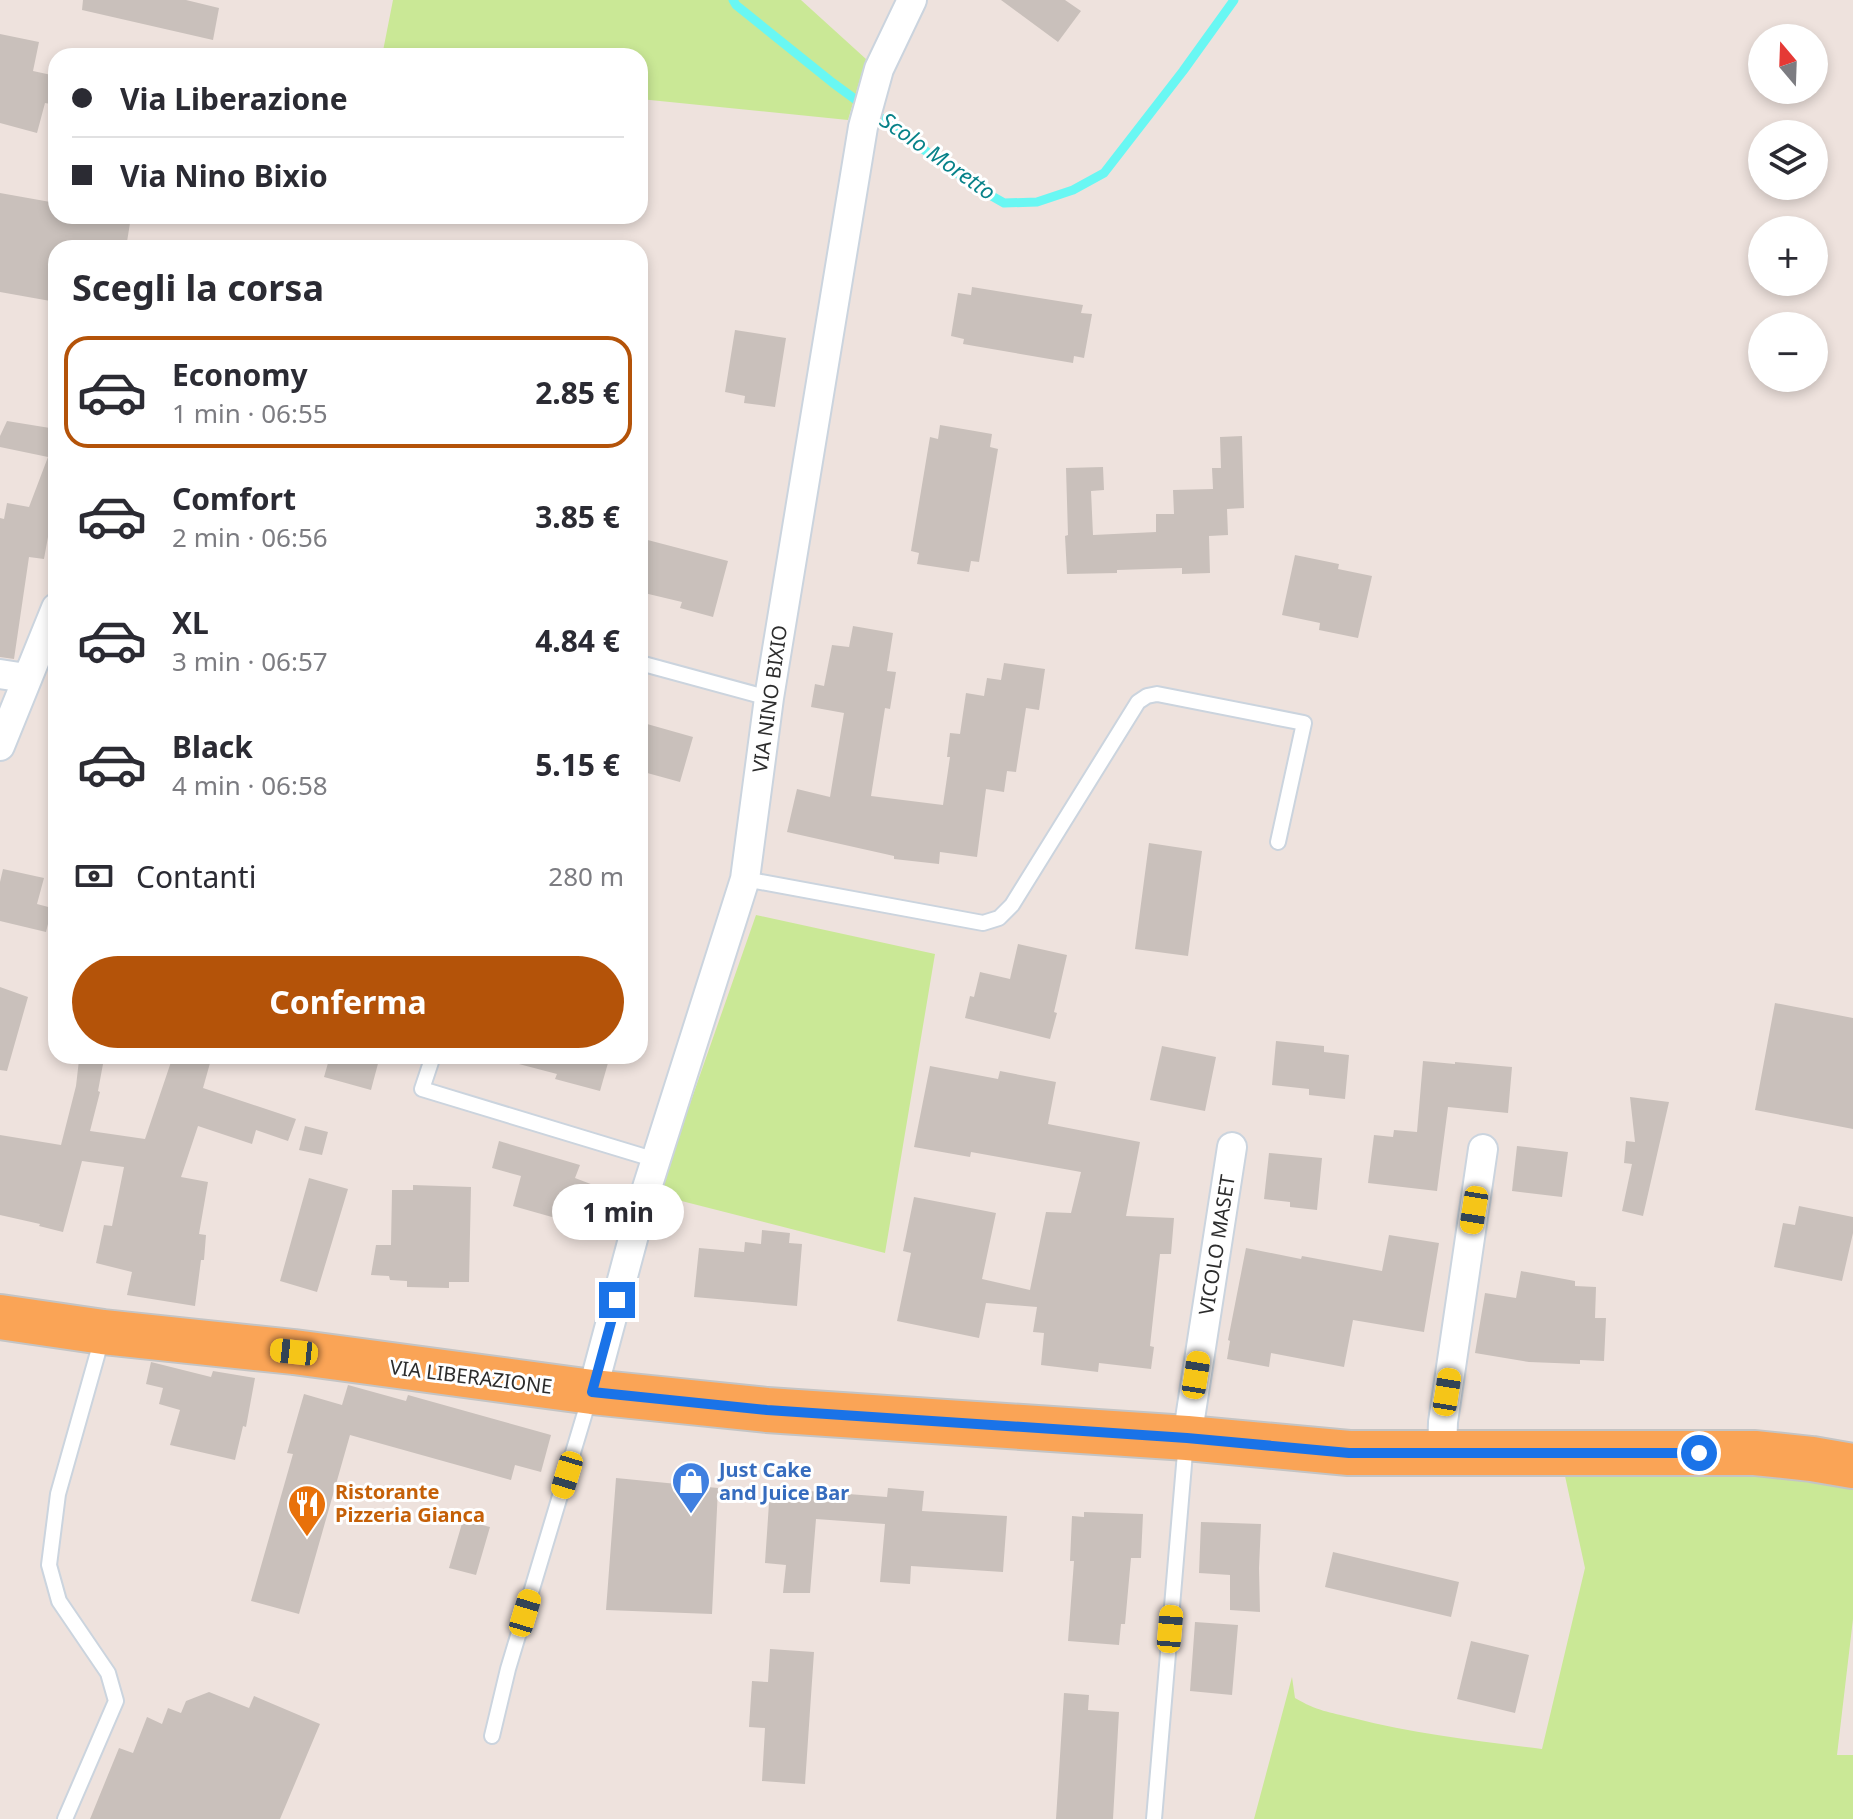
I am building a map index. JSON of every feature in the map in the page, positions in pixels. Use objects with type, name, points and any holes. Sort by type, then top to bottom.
[{"type":"main road","name":"VIA LIBERAZIONE","points":[[0,1317],[592,1392],[767,1410],[1187,1438],[1349,1453],[1755,1453],[1853,1466]]},
{"type":"street","name":"VIA NINO BIXIO","points":[[592,1392],[656,1160],[745,879],[769,698],[863,127],[879,69],[912,0]]},
{"type":"street","points":[[0,746],[13,676],[48,621]]},
{"type":"street","name":"VICOLO MASET","points":[[1187,1438],[1232,1147]]},
{"type":"street","points":[[1442,1452],[1443,1422],[1483,1149]]},
{"type":"lane","points":[[648,665],[769,698]]},
{"type":"lane","points":[[745,879],[983,923],[999,918],[1012,905],[1138,702],[1157,694],[1304,723],[1278,842]]},
{"type":"lane","points":[[430,1064],[422,1089],[656,1160]]},
{"type":"lane","points":[[65,1819],[116,1701],[108,1673],[59,1601],[49,1565],[58,1494],[103,1332]]},
{"type":"lane","points":[[492,1736],[508,1669],[592,1392]]},
{"type":"lane","points":[[1154,1819],[1187,1438]]},
{"type":"green space","points":[[393,0],[801,0],[866,59],[848,120],[648,100],[648,48],[384,48]]},
{"type":"green space","points":[[756,915],[935,954],[885,1253],[658,1195]]},
{"type":"green space","points":[[1560,1453],[1853,1466],[1853,1619],[1837,1755],[1853,1755],[1853,1819],[1254,1819],[1292,1677],[1295,1698],[1323,1711],[1423,1733],[1542,1749],[1585,1568]]},
{"type":"building","points":[[83,0],[186,0],[219,8],[213,40],[82,10]]},
{"type":"building","points":[[1001,0],[1065,0],[1081,11],[1058,42]]},
{"type":"building","points":[[0,34],[39,42],[33,71],[48,74],[48,104],[45,103],[37,133],[0,123]]},
{"type":"building","points":[[0,193],[48,202],[48,224],[130,224],[127,240],[48,240],[48,301],[0,292]]},
{"type":"building","points":[[972,287],[1083,305],[1081,313],[1092,314],[1084,358],[1074,356],[1073,363],[963,344],[964,339],[951,336],[958,293],[971,295]]},
{"type":"building","points":[[735,330],[786,338],[775,407],[744,403],[745,396],[725,392]]},
{"type":"building","points":[[7,421],[48,428],[48,457],[0,447],[0,436]]},
{"type":"building","points":[[940,425],[992,434],[990,447],[998,449],[979,562],[971,561],[969,572],[917,564],[919,553],[911,551],[930,437],[938,439]]},
{"type":"building","points":[[1242,436],[1244,508],[1227,509],[1228,535],[1209,536],[1210,573],[1182,574],[1182,568],[1067,574],[1066,468],[1103,467],[1104,490],[1091,491],[1093,535],[1156,532],[1156,514],[1174,514],[1173,490],[1213,489],[1212,468],[1221,468],[1220,437]]},
{"type":"building","points":[[48,457],[48,537],[44,559],[29,557],[14,659],[0,657],[0,518],[4,519],[7,503],[29,507]]},
{"type":"building","points":[[648,540],[728,561],[713,617],[680,608],[682,602],[648,594]]},
{"type":"building","points":[[1295,555],[1339,564],[1338,569],[1372,576],[1358,638],[1319,630],[1320,623],[1282,615]]},
{"type":"building","points":[[853,626],[893,633],[887,671],[896,672],[890,709],[885,708],[871,796],[943,805],[950,733],[960,734],[966,693],[984,696],[987,678],[1001,680],[1004,663],[1045,669],[1039,710],[1026,708],[1016,772],[1007,771],[1004,792],[986,789],[977,857],[940,852],[939,864],[894,859],[894,856],[787,832],[797,789],[830,797],[844,713],[811,707],[815,684],[824,686],[832,645],[849,647]]},
{"type":"building","points":[[648,724],[693,737],[680,782],[648,773]]},
{"type":"building","points":[[1149,843],[1202,851],[1188,956],[1135,949]]},
{"type":"building","points":[[3,869],[44,878],[37,904],[48,907],[46,932],[0,921]]},
{"type":"building","points":[[1018,944],[1067,955],[1050,1039],[965,1018],[980,972],[1010,979]]},
{"type":"building","points":[[0,987],[28,997],[7,1071],[0,1070]]},
{"type":"building","points":[[1775,1003],[1853,1018],[1853,1129],[1755,1110]]},
{"type":"building","points":[[1276,1041],[1324,1046],[1324,1052],[1349,1055],[1345,1099],[1309,1095],[1309,1089],[1272,1085]]},
{"type":"building","points":[[1162,1046],[1216,1057],[1205,1111],[1150,1100]]},
{"type":"building","points":[[1423,1061],[1512,1067],[1508,1113],[1448,1107],[1437,1191],[1368,1183],[1374,1135],[1393,1137],[1394,1130],[1417,1132]]},
{"type":"building","points":[[79,1064],[103,1064],[90,1131],[145,1139],[170,1064],[210,1064],[203,1088],[296,1119],[288,1141],[256,1130],[252,1144],[198,1126],[181,1177],[208,1182],[199,1234],[206,1235],[204,1260],[201,1260],[195,1306],[127,1295],[132,1272],[96,1263],[104,1225],[112,1226],[124,1167],[82,1161],[63,1232],[0,1215],[0,1135],[61,1145]]},
{"type":"building","points":[[328,1064],[378,1064],[371,1090],[324,1077]]},
{"type":"building","points":[[519,1064],[608,1064],[600,1091],[555,1079],[557,1074]]},
{"type":"building","points":[[930,1066],[998,1079],[1000,1071],[1056,1082],[1048,1124],[1140,1142],[1126,1216],[1174,1218],[1171,1254],[1160,1254],[1150,1346],[1154,1347],[1151,1369],[1099,1363],[1098,1372],[1041,1365],[1044,1333],[1033,1332],[1037,1307],[986,1303],[979,1338],[897,1321],[911,1253],[903,1251],[914,1197],[996,1213],[982,1279],[1030,1290],[1046,1212],[1071,1213],[1081,1172],[971,1152],[970,1157],[914,1147]]},
{"type":"building","points":[[1630,1097],[1669,1102],[1643,1216],[1622,1211],[1632,1164],[1624,1163],[1626,1141],[1635,1142]]},
{"type":"building","points":[[305,1126],[328,1132],[322,1155],[299,1150]]},
{"type":"building","points":[[499,1141],[580,1165],[575,1178],[609,1191],[598,1230],[513,1206],[521,1176],[492,1168]]},
{"type":"building","points":[[1517,1146],[1568,1152],[1562,1197],[1512,1191]]},
{"type":"building","points":[[1269,1153],[1322,1158],[1317,1210],[1290,1207],[1290,1202],[1264,1199]]},
{"type":"building","points":[[309,1178],[348,1189],[317,1292],[280,1281]]},
{"type":"building","points":[[413,1185],[471,1187],[469,1282],[449,1282],[449,1288],[407,1287],[407,1281],[371,1275],[376,1245],[391,1245],[392,1190],[413,1190]]},
{"type":"building","points":[[1799,1206],[1853,1217],[1853,1233],[1842,1281],[1774,1267],[1783,1223],[1795,1225]]},
{"type":"building","points":[[762,1230],[790,1233],[789,1243],[802,1244],[797,1306],[694,1297],[699,1248],[744,1252],[745,1242],[761,1244]]},
{"type":"building","points":[[1389,1235],[1439,1243],[1424,1332],[1353,1320],[1344,1367],[1271,1353],[1269,1367],[1227,1359],[1246,1248],[1382,1271]]},
{"type":"building","points":[[1521,1271],[1575,1281],[1575,1286],[1596,1287],[1595,1318],[1606,1318],[1604,1361],[1580,1360],[1580,1364],[1529,1362],[1475,1353],[1485,1293],[1516,1298]]},
{"type":"building","points":[[151,1362],[211,1377],[213,1371],[255,1378],[246,1427],[243,1426],[235,1460],[170,1445],[180,1410],[159,1404],[163,1388],[146,1384]]},
{"type":"building","points":[[348,1385],[406,1401],[408,1395],[551,1435],[541,1472],[515,1465],[511,1480],[350,1435],[299,1614],[251,1601],[293,1454],[287,1453],[304,1394],[342,1405]]},
{"type":"building","points":[[616,1478],[718,1488],[712,1614],[606,1610]]},
{"type":"building","points":[[770,1488],[887,1497],[888,1488],[924,1491],[922,1511],[1007,1516],[1003,1572],[911,1566],[910,1584],[880,1582],[885,1524],[816,1519],[810,1593],[783,1593],[786,1565],[765,1563]]},
{"type":"building","points":[[1084,1512],[1143,1514],[1141,1558],[1131,1558],[1125,1624],[1121,1624],[1119,1645],[1068,1641],[1074,1561],[1070,1561],[1072,1516],[1084,1517]]},
{"type":"building","points":[[463,1520],[490,1527],[476,1575],[449,1568]]},
{"type":"building","points":[[1201,1522],[1261,1524],[1260,1612],[1230,1610],[1230,1575],[1199,1573]]},
{"type":"building","points":[[1333,1552],[1459,1582],[1451,1617],[1325,1587]]},
{"type":"building","points":[[1195,1622],[1238,1625],[1232,1695],[1190,1691]]},
{"type":"building","points":[[1471,1641],[1529,1655],[1515,1713],[1457,1699]]},
{"type":"building","points":[[770,1649],[814,1652],[805,1784],[762,1781],[765,1728],[749,1727],[752,1681],[768,1682]]},
{"type":"building","points":[[209,1692],[249,1708],[254,1696],[320,1724],[280,1819],[90,1819],[119,1748],[133,1753],[147,1717],[162,1724],[168,1708],[181,1713],[186,1701]]},
{"type":"building","points":[[1064,1693],[1089,1695],[1088,1710],[1119,1712],[1113,1819],[1056,1819]]},
{"type":"waterway","name":"Scolo Moretto","points":[[733,0],[833,83],[949,168],[1004,203],[1037,202],[1073,190],[1104,173],[1234,0]]},
{"type":"place","name":"Just Cake and Juice Bar","points":[[691,1515]]},
{"type":"place","name":"Ristorante Pizzeria Gianca","points":[[307,1538]]},
{"type":"route","points":[[617,1300],[592,1392],[767,1410],[1187,1438],[1349,1453],[1699,1453]]}]
